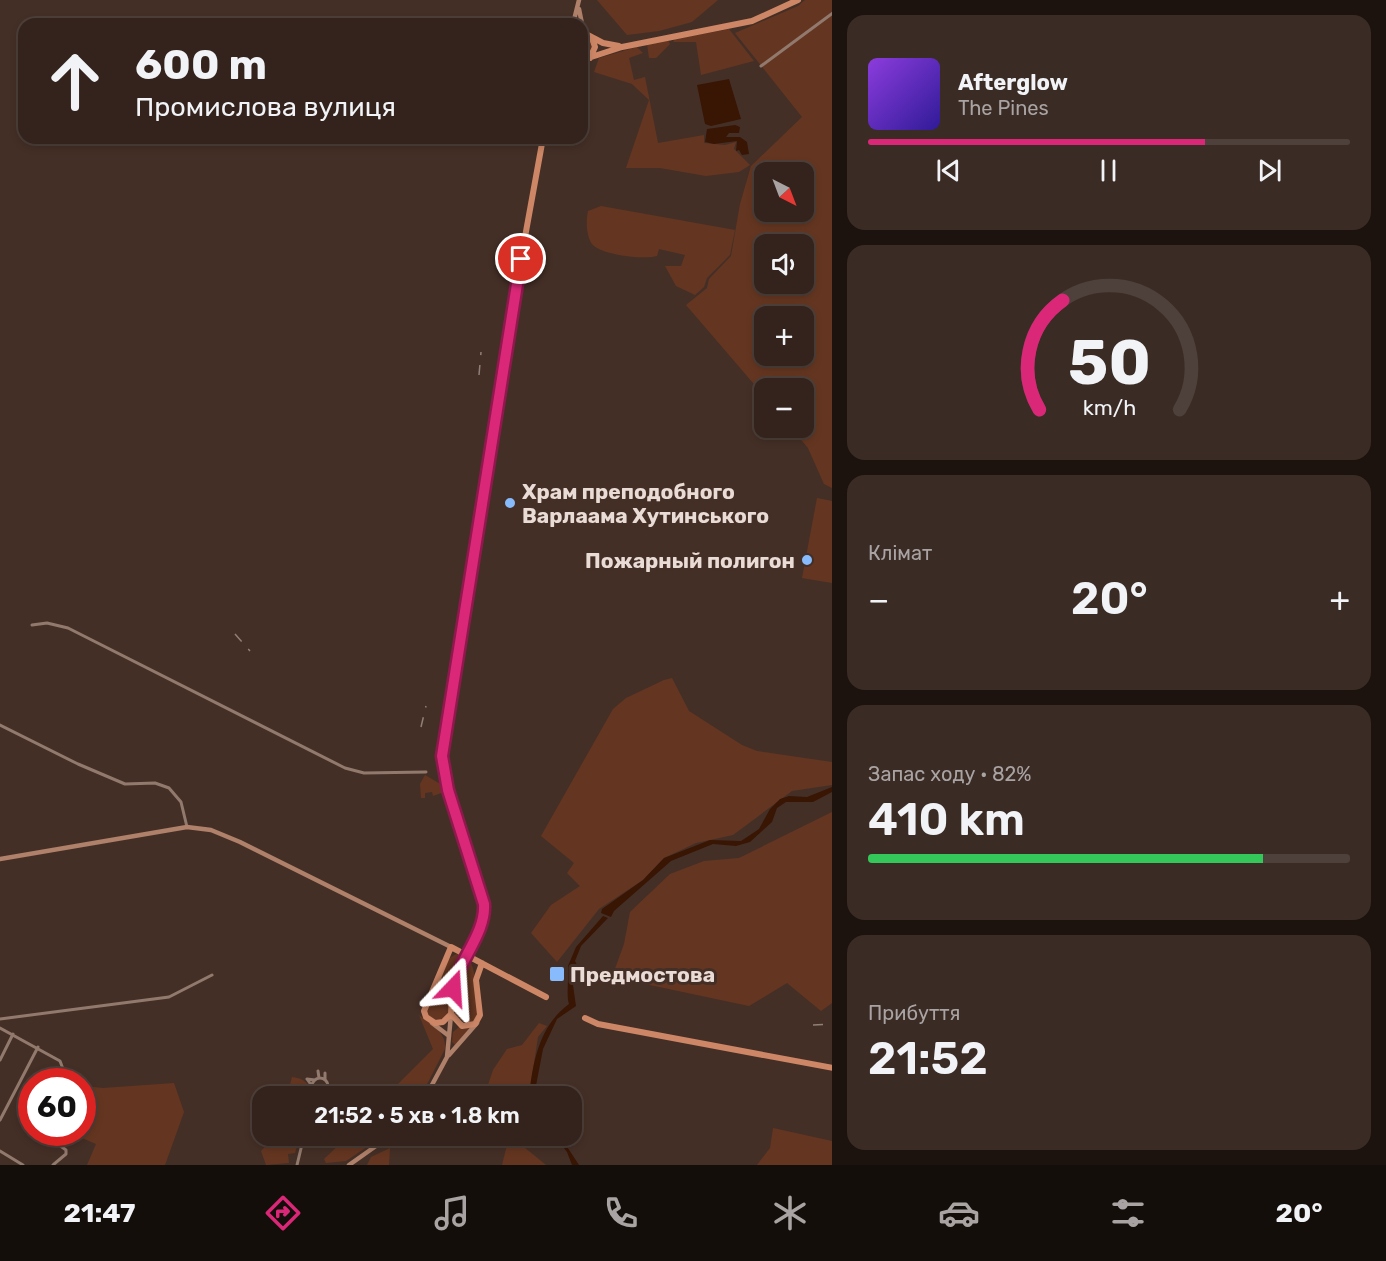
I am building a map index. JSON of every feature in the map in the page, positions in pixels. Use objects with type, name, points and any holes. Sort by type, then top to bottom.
[{"type":"main road","points":[[575,18],[580,0]]},
{"type":"main road","points":[[580,0],[582,18]]},
{"type":"main road","points":[[590,58],[622,47],[752,21],[798,0]]},
{"type":"main road","points":[[588,32],[595,47],[590,58]]},
{"type":"main road","points":[[590,35],[603,43],[622,47]]},
{"type":"main road","points":[[447,1057],[453,988],[459,968],[482,922],[485,910],[446,784],[442,756],[519,269],[542,144]]},
{"type":"main road","points":[[0,859],[187,827],[211,830],[233,838],[546,997]]},
{"type":"main road","points":[[450,1038],[444,1030],[430,1022],[425,1013],[425,1006],[451,947]]},
{"type":"main road","points":[[431,1086],[447,1057],[478,1021],[480,1010],[476,980],[482,963]]},
{"type":"main road","points":[[430,1022],[443,1022],[451,1014]]},
{"type":"main road","points":[[451,1014],[462,1026],[471,1026],[478,1021]]},
{"type":"main road","points":[[585,1018],[598,1024],[832,1068]]},
{"type":"main road","points":[[349,1165],[376,1146]]},
{"type":"street","points":[[761,66],[832,13]]},
{"type":"street","points":[[32,625],[46,623],[68,628],[345,768],[364,773],[426,772]]},
{"type":"street","points":[[0,726],[125,784],[155,783],[169,788],[181,802],[187,827]]},
{"type":"street","points":[[0,1019],[169,997],[212,975]]},
{"type":"street","points":[[0,1028],[60,1060],[63,1068]]},
{"type":"street","points":[[0,1060],[13,1034]]},
{"type":"street","points":[[0,1120],[38,1047]]},
{"type":"street","points":[[311,1086],[307,1079],[319,1079],[326,1086]]},
{"type":"street","points":[[314,1086],[319,1079]]},
{"type":"street","points":[[53,1165],[66,1154],[66,1150],[61,1146]]},
{"type":"street","points":[[297,1165],[302,1146]]},
{"type":"street","points":[[0,1151],[23,1165]]},
{"type":"shaded area","points":[[597,0],[718,0],[692,22],[659,31],[627,35]]},
{"type":"shaded area","points":[[805,0],[832,0],[832,488],[824,484],[808,448],[800,438],[814,438],[814,378],[754,378],[754,384],[686,305],[707,288],[709,279],[731,256],[740,204],[751,166],[754,163],[754,222],[814,222],[814,162],[755,162],[802,117],[735,33],[798,6]]},
{"type":"shaded area","points":[[729,29],[754,61],[701,75],[696,42],[673,42],[675,39]]},
{"type":"shaded area","points":[[588,39],[593,44],[592,53],[588,55]]},
{"type":"shaded area","points":[[668,40],[670,44],[656,58],[649,58],[647,44]]},
{"type":"shaded area","points":[[637,47],[643,53],[629,58],[634,80],[645,77],[658,143],[704,135],[704,143],[725,145],[736,142],[734,149],[750,165],[739,172],[706,176],[660,168],[626,168],[649,100],[632,84],[594,72],[599,58]]},
{"type":"shaded area","points":[[729,79],[741,119],[711,126],[705,124],[697,85]]},
{"type":"shaded area","points":[[735,125],[740,127],[739,133],[729,133],[726,137],[740,137],[747,142],[749,154],[742,155],[739,150],[736,151],[737,141],[714,144],[705,142],[707,129]]},
{"type":"shaded area","points":[[601,206],[735,230],[730,255],[707,278],[704,287],[695,295],[676,286],[665,266],[681,266],[685,255],[659,249],[657,256],[633,257],[613,254],[592,244],[587,228],[588,211]]},
{"type":"shaded area","points":[[817,498],[832,501],[832,583],[802,578]]},
{"type":"shaded area","points":[[672,678],[689,711],[742,745],[757,751],[832,762],[832,785],[792,791],[733,835],[696,843],[664,858],[643,880],[599,909],[557,962],[531,933],[551,905],[580,886],[567,873],[574,863],[541,836],[613,709],[626,698]]},
{"type":"shaded area","points":[[425,775],[442,785],[444,792],[433,796],[432,792],[425,793],[425,798],[421,798],[420,784]]},
{"type":"shaded area","points":[[832,787],[832,792],[813,802],[786,802],[777,808],[772,822],[750,842],[736,846],[713,844],[671,861],[614,911],[611,917],[601,913],[602,909],[643,880],[664,858],[710,840],[741,841],[759,829],[770,809],[780,799],[789,796],[807,797]]},
{"type":"shaded area","points":[[832,812],[832,1003],[821,1011],[787,983],[749,1006],[612,977],[624,944],[630,912],[670,874],[704,861],[739,858]]},
{"type":"shaded area","points":[[603,916],[608,918],[581,946],[575,961],[582,975],[575,974],[572,978],[576,1006],[557,1019],[543,1049],[536,1086],[531,1086],[539,1045],[544,1034],[559,1013],[569,1004],[568,966],[576,947]]},
{"type":"shaded area","points":[[456,954],[461,955],[449,1014],[440,1021],[428,1017],[425,1008],[448,959]]},
{"type":"shaded area","points":[[468,958],[475,978],[477,998],[475,1021],[466,1022],[454,1014],[454,998],[461,971]]},
{"type":"shaded area","points":[[419,1015],[441,1034],[445,1049],[426,1086],[396,1086],[433,1049]]},
{"type":"shaded area","points":[[539,1023],[547,1026],[538,1037],[531,1086],[488,1086],[493,1070],[507,1049],[522,1045]]},
{"type":"shaded area","points":[[459,1027],[470,1028],[455,1045],[452,1042],[453,1032]]},
{"type":"shaded area","points":[[292,1077],[300,1079],[308,1086],[290,1086]]},
{"type":"shaded area","points":[[174,1083],[184,1112],[165,1165],[87,1165],[96,1146],[96,1087]]},
{"type":"shaded area","points":[[773,1128],[832,1141],[832,1165],[757,1165],[770,1148]]},
{"type":"shaded area","points":[[266,1146],[297,1146],[295,1153],[288,1154],[289,1163],[266,1165],[261,1151]]},
{"type":"shaded area","points":[[338,1146],[368,1146],[346,1161],[326,1163],[324,1159]]},
{"type":"shaded area","points":[[507,1146],[521,1146],[546,1165],[502,1165]]},
{"type":"shaded area","points":[[562,1146],[567,1146],[579,1165],[572,1165]]},
{"type":"shaded area","points":[[390,1148],[389,1165],[367,1165],[371,1157]]},
{"type":"railway","points":[[479,375],[481,352]]},
{"type":"railway","points":[[235,634],[250,651]]},
{"type":"railway","points":[[421,727],[426,706]]},
{"type":"railway","points":[[813,1025],[832,1024]]},
{"type":"place","name":"Храм преподобного Варлаама Хутинського","points":[[510,503]]},
{"type":"place","name":"Пожарный полигон","points":[[807,560]]},
{"type":"place","name":"Предмостова","points":[[557,974]]},
{"type":"route","points":[[453,988],[459,968],[482,922],[485,910],[441,765],[521,259]]}]
